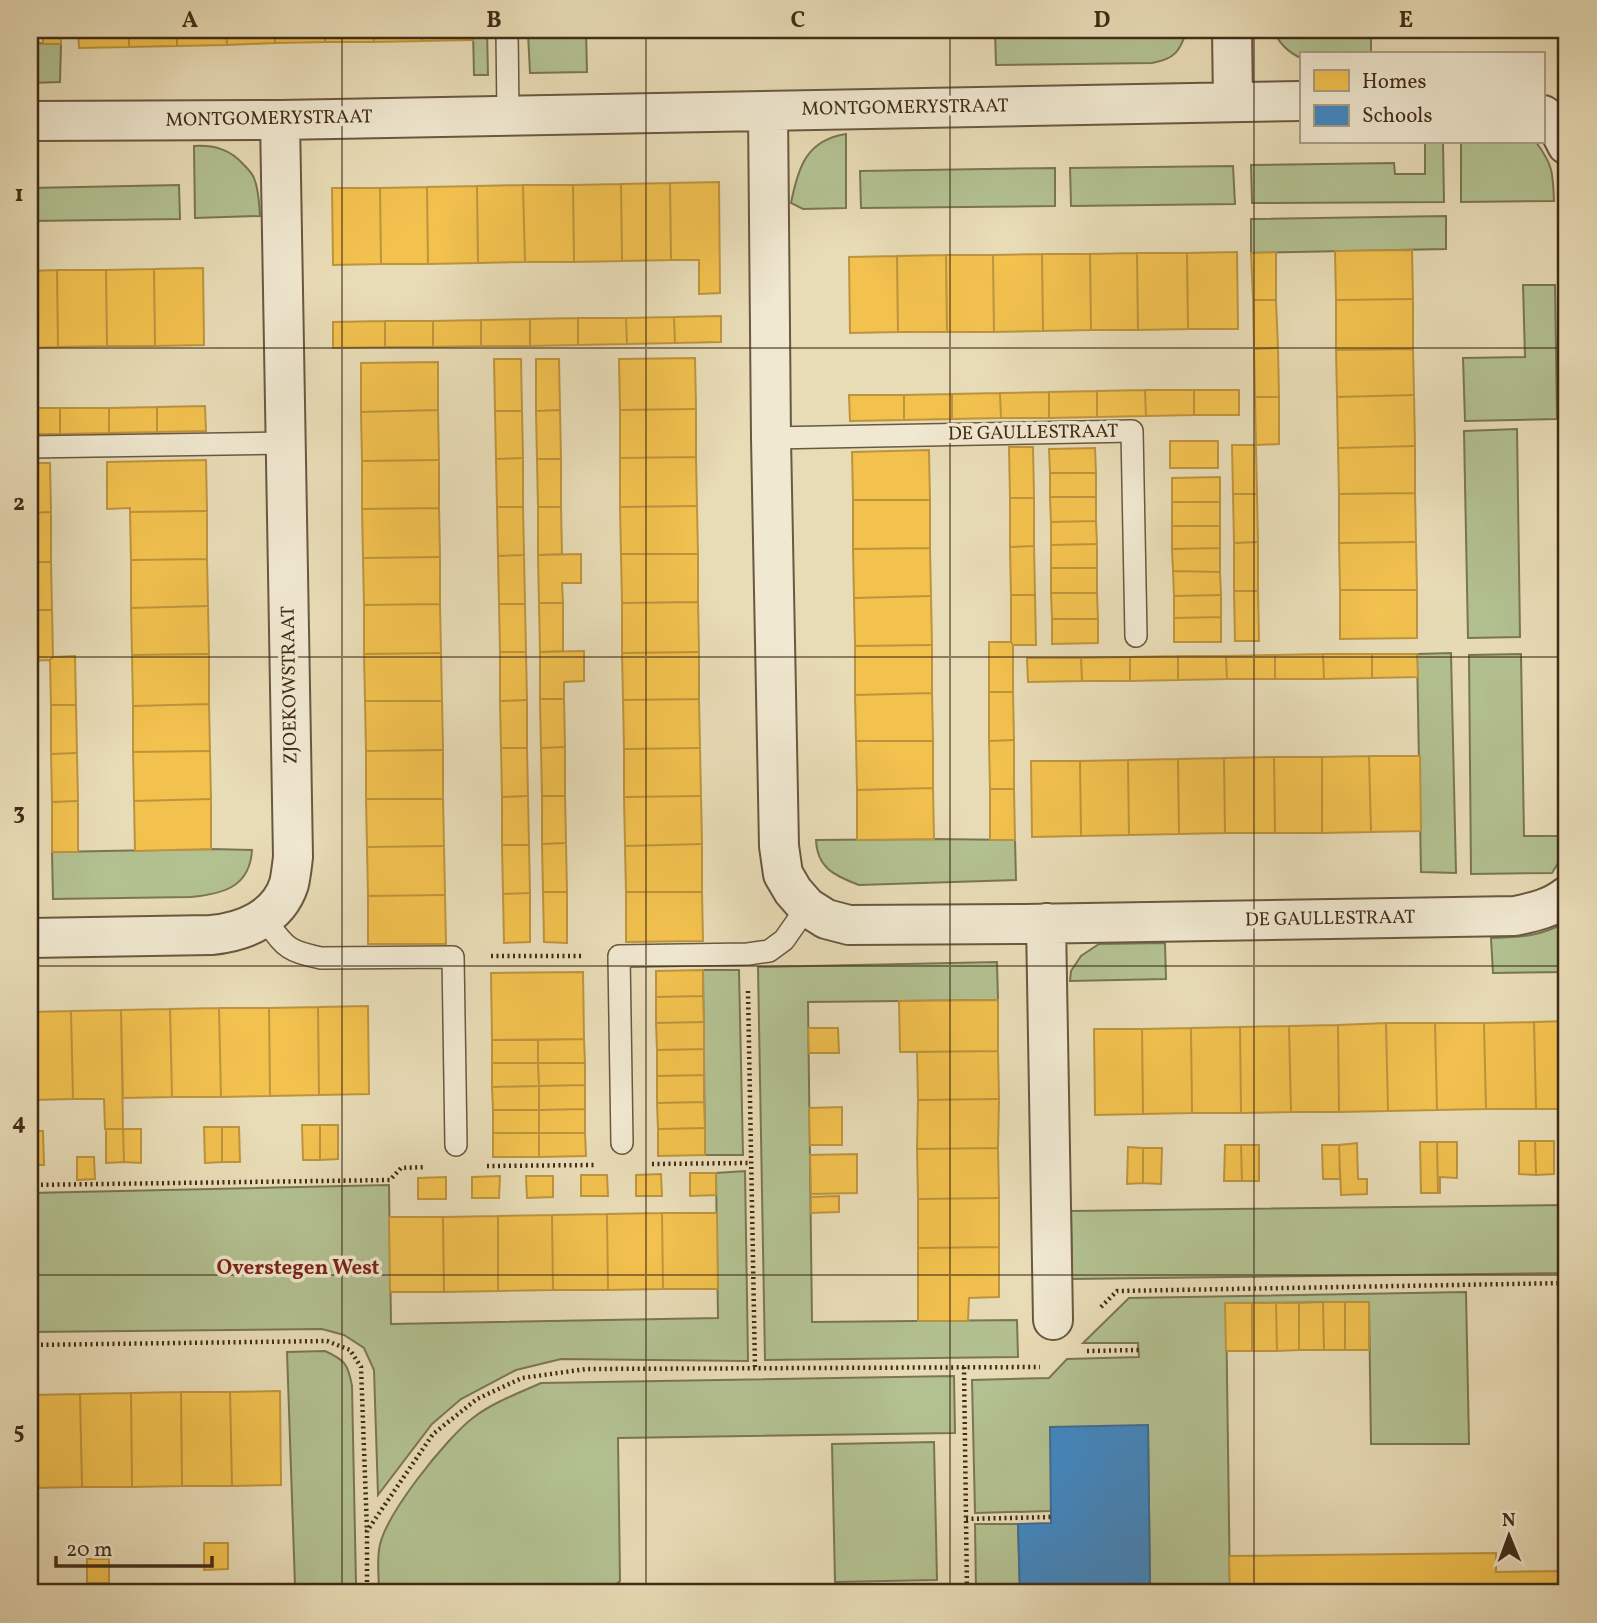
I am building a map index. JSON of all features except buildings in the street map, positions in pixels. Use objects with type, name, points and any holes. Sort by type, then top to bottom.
[{"type":"street","points":[[1232,30],[1233,102]]},
{"type":"street","name":"MONTGOMERYSTRAAT","points":[[30,121],[280,120],[1300,101]]},
{"type":"street","name":"DE GAULLESTRAAT","points":[[768,111],[779,846],[783,874],[807,907],[826,919],[849,925],[1046,923],[1515,916],[1541,910],[1559,903],[1567,896]]},
{"type":"street","points":[[1544,116],[1557,125],[1567,145]]},
{"type":"street","name":"ZJOEKOWSTRAAT","points":[[30,938],[211,935],[238,931],[264,918],[280,904],[289,884],[293,857],[280,120]]},
{"type":"street","points":[[1046,923],[1053,1320]]},
{"type":"lane","points":[[507,30],[508,115]]},
{"type":"lane","name":"DE GAULLESTRAAT","points":[[771,438],[1132,431],[1136,636]]},
{"type":"lane","points":[[30,447],[285,443]]},
{"type":"lane","points":[[622,1143],[619,956],[748,954],[769,951],[784,940],[807,907]]},
{"type":"lane","points":[[264,918],[285,946],[300,954],[321,958],[453,957],[456,1145]]},
{"type":"path","points":[[748,954],[755,1368]]},
{"type":"path","points":[[453,957],[619,956]]},
{"type":"path","points":[[649,1164],[751,1163]]},
{"type":"path","points":[[484,1167],[596,1165]]},
{"type":"path","points":[[30,1185],[390,1180],[401,1168],[429,1167]]},
{"type":"path","points":[[1099,1309],[1117,1291],[1567,1283]]},
{"type":"path","points":[[30,1345],[327,1341],[350,1350],[361,1367],[368,1593]]},
{"type":"path","points":[[1083,1351],[1139,1350]]},
{"type":"path","points":[[367,1531],[433,1434],[477,1399],[522,1378],[587,1370],[1041,1367],[1048,1359]]},
{"type":"path","points":[[615,1593],[620,1590],[967,1591],[964,1367]]},
{"type":"path","points":[[966,1519],[1051,1517]]},
{"type":"green space","points":[[473,30],[487,30],[488,75],[474,75]]},
{"type":"green space","points":[[586,30],[587,72],[530,73],[528,33]]},
{"type":"green space","points":[[995,30],[1187,30],[1176,53],[1152,63],[996,65]]},
{"type":"green space","points":[[1273,30],[1287,30],[1287,38],[1371,36],[1371,52],[1300,52],[1300,57],[1284,47]]},
{"type":"green space","points":[[30,43],[61,44],[60,82],[30,83]]},
{"type":"green space","points":[[846,134],[846,208],[803,209],[791,203],[801,167],[813,149],[832,137]]},
{"type":"green space","points":[[1425,144],[1443,144],[1444,202],[1252,203],[1251,165],[1394,163],[1395,174],[1425,174]]},
{"type":"green space","points":[[1461,144],[1537,144],[1546,157],[1551,170],[1554,201],[1461,202]]},
{"type":"green space","points":[[194,146],[221,149],[233,155],[247,168],[256,183],[260,216],[195,218]]},
{"type":"green space","points":[[1233,166],[1235,204],[1071,206],[1070,168]]},
{"type":"green space","points":[[1055,168],[1055,206],[861,208],[860,171]]},
{"type":"green space","points":[[179,185],[180,219],[30,221],[30,188]]},
{"type":"green space","points":[[1446,216],[1446,249],[1251,253],[1251,219]]},
{"type":"green space","points":[[1523,285],[1555,285],[1557,419],[1465,421],[1463,358],[1525,357]]},
{"type":"green space","points":[[1517,429],[1520,637],[1468,638],[1464,431]]},
{"type":"green space","points":[[1451,653],[1456,873],[1421,872],[1417,654]]},
{"type":"green space","points":[[1521,654],[1524,836],[1565,836],[1561,858],[1552,873],[1471,874],[1469,655]]},
{"type":"green space","points":[[816,840],[1015,840],[1016,880],[859,885],[829,870],[820,858]]},
{"type":"green space","points":[[252,850],[246,873],[224,891],[191,897],[53,899],[52,852]]},
{"type":"green space","points":[[1567,922],[1567,972],[1493,973],[1491,938],[1530,935]]},
{"type":"green space","points":[[1165,943],[1166,979],[1070,981],[1071,971],[1081,956],[1099,944]]},
{"type":"green space","points":[[997,962],[998,1000],[808,1002],[812,1322],[1017,1320],[1018,1357],[765,1360],[758,967]]},
{"type":"green space","points":[[703,970],[739,970],[743,1155],[705,1155]]},
{"type":"green space","points":[[745,1171],[748,1361],[561,1359],[516,1370],[461,1399],[432,1424],[378,1495],[374,1370],[364,1348],[344,1335],[322,1329],[30,1332],[30,1193],[389,1185],[391,1324],[718,1318],[716,1173]]},
{"type":"green space","points":[[1567,1205],[1567,1273],[1072,1279],[1071,1211]]},
{"type":"green space","points":[[1466,1292],[1469,1444],[1371,1444],[1369,1302],[1226,1303],[1230,1593],[1154,1593],[1154,1587],[1150,1587],[1148,1426],[1051,1511],[975,1513],[972,1380],[1049,1378],[1067,1359],[1139,1357],[1138,1343],[1083,1343],[1129,1298]]},
{"type":"green space","points":[[325,1351],[344,1364],[352,1386],[356,1585],[295,1586],[287,1352]]},
{"type":"green space","points":[[954,1376],[955,1433],[618,1438],[620,1581],[606,1593],[379,1593],[378,1555],[383,1536],[403,1499],[433,1459],[474,1417],[498,1402],[541,1383]]},
{"type":"green space","points":[[934,1442],[937,1580],[835,1582],[832,1444]]},
{"type":"green space","points":[[975,1524],[1018,1524],[1020,1593],[976,1593]]},
{"type":"district","name":"Overstegen West","points":[[298,1268]]}]
